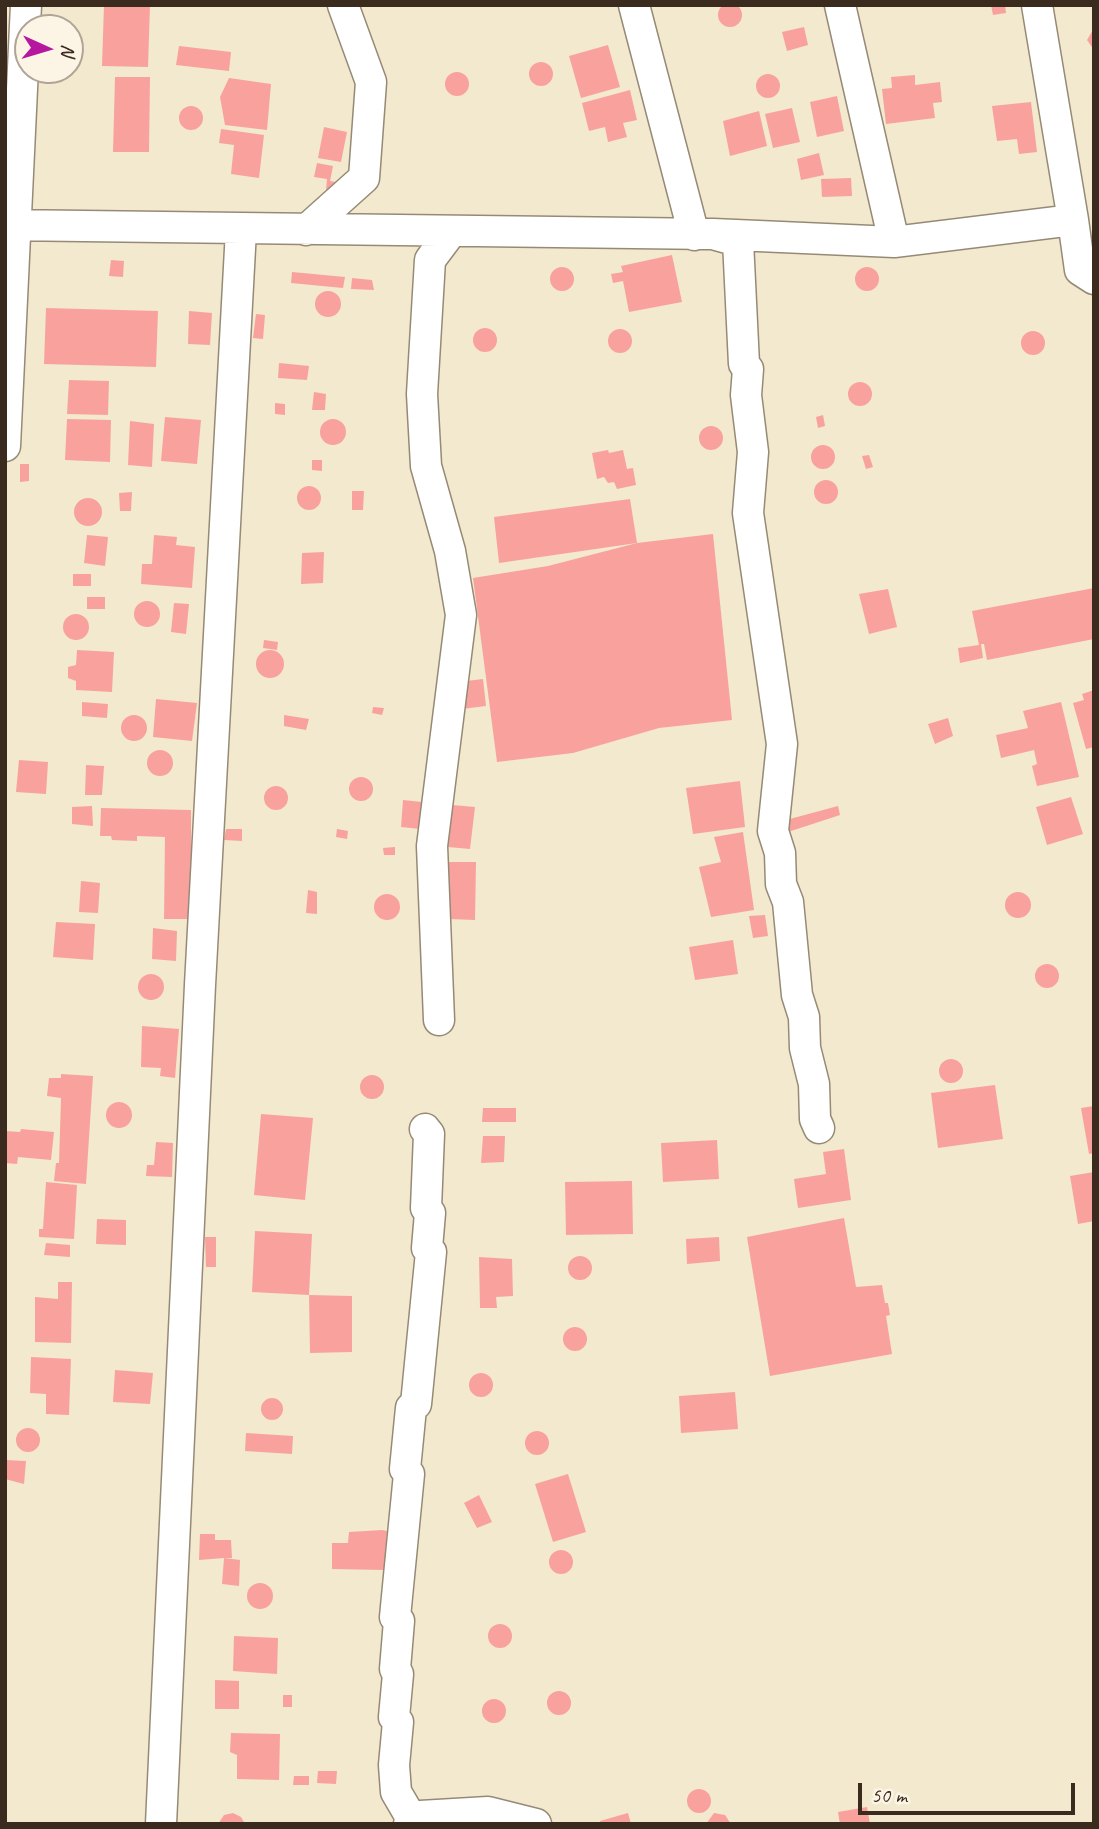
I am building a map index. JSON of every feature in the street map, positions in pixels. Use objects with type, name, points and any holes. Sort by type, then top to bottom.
[{"type":"street","points":[[5,446],[10,225],[26,5]]},
{"type":"street","points":[[306,230],[364,178],[371,82],[343,5]]},
{"type":"street","points":[[634,5],[704,234]]},
{"type":"street","points":[[840,5],[894,242]]},
{"type":"street","points":[[1037,5],[1080,270],[1094,279]]},
{"type":"street","points":[[10,225],[704,234],[894,242],[1073,220]]},
{"type":"street","points":[[161,1824],[180,1467],[200,985],[241,230]]},
{"type":"street","points":[[439,1020],[432,846],[461,615],[450,551],[426,466],[422,394],[430,260],[451,232]]},
{"type":"street","points":[[704,234],[738,241],[744,364],[748,369],[746,395],[753,452],[748,513],[753,540],[754,575],[761,597],[762,628],[772,664],[773,699],[782,744],[773,831],[780,853],[781,884],[788,902],[797,995],[814,1084],[815,1119],[819,1128]]},
{"type":"street","points":[[425,1129],[429,1134],[425,1169],[429,1174],[427,1248],[431,1252],[416,1404],[411,1408],[405,1469],[409,1474],[395,1617],[399,1621],[394,1717],[398,1722],[394,1765],[396,1791],[411,1822],[419,1816],[488,1812],[536,1824]]},
{"type":"building","points":[[730,3],[738,7],[742,15],[738,23],[730,27],[722,23],[718,15],[722,7]]},
{"type":"building","points":[[104,5],[150,5],[148,67],[102,66]]},
{"type":"building","points":[[991,5],[1005,5],[1006,13],[993,15]]},
{"type":"building","points":[[804,27],[808,45],[787,51],[782,32]]},
{"type":"building","points":[[1094,28],[1094,50],[1087,40]]},
{"type":"building","points":[[608,45],[620,87],[581,98],[569,56]]},
{"type":"building","points":[[179,46],[231,52],[229,71],[176,65]]},
{"type":"building","points":[[541,62],[550,65],[553,74],[550,83],[541,86],[532,83],[529,74],[532,65]]},
{"type":"building","points":[[457,72],[466,75],[469,84],[466,93],[457,96],[448,93],[445,84],[448,75]]},
{"type":"building","points":[[768,74],[777,77],[780,86],[777,95],[768,98],[759,95],[756,86],[759,77]]},
{"type":"building","points":[[915,75],[915,85],[940,82],[942,102],[933,103],[935,118],[886,124],[882,89],[892,88],[891,77]]},
{"type":"building","points":[[115,77],[150,77],[149,152],[113,152]]},
{"type":"building","points":[[229,78],[271,84],[267,130],[225,125],[220,97]]},
{"type":"building","points":[[630,90],[637,120],[623,123],[627,137],[608,142],[605,127],[589,131],[582,103]]},
{"type":"building","points":[[837,96],[844,131],[817,137],[810,102]]},
{"type":"building","points":[[1031,102],[1037,152],[1019,154],[1017,139],[997,141],[992,106]]},
{"type":"building","points":[[191,106],[200,109],[203,118],[200,127],[191,130],[182,127],[179,118],[182,109]]},
{"type":"building","points":[[792,108],[800,142],[773,148],[765,114]]},
{"type":"building","points":[[759,111],[767,146],[730,156],[723,121]]},
{"type":"building","points":[[324,127],[347,132],[341,162],[318,158]]},
{"type":"building","points":[[221,129],[264,135],[259,178],[231,174],[234,145],[219,143]]},
{"type":"building","points":[[819,153],[824,175],[801,180],[797,159]]},
{"type":"building","points":[[317,163],[333,166],[330,181],[341,183],[340,191],[326,191],[327,179],[314,177]]},
{"type":"building","points":[[851,178],[852,196],[822,197],[821,179]]},
{"type":"building","points":[[672,255],[682,302],[629,312],[623,281],[613,283],[611,274],[623,272],[621,266]]},
{"type":"building","points":[[111,260],[124,261],[123,277],[109,276]]},
{"type":"building","points":[[562,267],[571,270],[574,279],[571,288],[562,291],[553,288],[550,279],[553,270]]},
{"type":"building","points":[[867,267],[875,271],[879,279],[875,287],[867,291],[859,287],[855,279],[859,271]]},
{"type":"building","points":[[292,272],[345,277],[343,288],[291,283]]},
{"type":"building","points":[[352,278],[372,280],[374,290],[351,289]]},
{"type":"building","points":[[328,291],[337,295],[341,304],[337,313],[328,317],[319,313],[315,304],[319,295]]},
{"type":"building","points":[[46,308],[158,311],[156,367],[44,364]]},
{"type":"building","points":[[189,311],[212,313],[210,345],[188,344]]},
{"type":"building","points":[[256,314],[265,315],[263,339],[253,338]]},
{"type":"building","points":[[485,328],[494,331],[497,340],[494,349],[485,352],[476,349],[473,340],[476,331]]},
{"type":"building","points":[[620,329],[629,332],[632,341],[629,350],[620,353],[611,350],[608,341],[611,332]]},
{"type":"building","points":[[1033,331],[1041,335],[1045,343],[1041,351],[1033,355],[1025,351],[1021,343],[1025,335]]},
{"type":"building","points":[[279,363],[309,366],[307,380],[278,378]]},
{"type":"building","points":[[69,380],[109,381],[108,415],[67,414]]},
{"type":"building","points":[[860,382],[868,386],[872,394],[868,402],[860,406],[852,402],[848,394],[852,386]]},
{"type":"building","points":[[314,392],[326,394],[325,410],[312,410]]},
{"type":"building","points":[[275,403],[285,404],[285,415],[275,414]]},
{"type":"building","points":[[823,415],[825,426],[818,428],[816,417]]},
{"type":"building","points":[[165,417],[201,420],[197,464],[161,461]]},
{"type":"building","points":[[67,419],[111,420],[110,462],[65,460]]},
{"type":"building","points":[[333,419],[342,423],[346,432],[342,441],[333,445],[324,441],[320,432],[324,423]]},
{"type":"building","points":[[130,421],[154,424],[152,467],[128,465]]},
{"type":"building","points":[[711,426],[720,429],[723,438],[720,447],[711,450],[702,447],[699,438],[702,429]]},
{"type":"building","points":[[823,445],[832,448],[835,457],[832,466],[823,469],[814,466],[811,457],[814,448]]},
{"type":"building","points":[[608,450],[609,453],[623,450],[627,469],[633,468],[636,485],[617,489],[614,482],[608,483],[604,477],[597,479],[592,453]]},
{"type":"building","points":[[869,455],[873,467],[866,469],[862,456]]},
{"type":"building","points":[[312,460],[322,460],[322,471],[312,470]]},
{"type":"building","points":[[20,464],[29,464],[29,481],[20,482]]},
{"type":"building","points":[[826,480],[835,483],[838,492],[835,501],[826,504],[817,501],[814,492],[817,483]]},
{"type":"building","points":[[309,486],[318,489],[321,498],[318,507],[309,510],[300,507],[297,498],[300,489]]},
{"type":"building","points":[[352,491],[364,491],[363,510],[352,510]]},
{"type":"building","points":[[132,492],[131,511],[120,511],[119,493]]},
{"type":"building","points":[[88,498],[98,502],[102,512],[98,522],[88,526],[78,522],[74,512],[78,502]]},
{"type":"building","points":[[630,499],[637,543],[499,563],[494,517]]},
{"type":"building","points":[[713,534],[732,720],[659,728],[573,753],[497,762],[473,578],[548,566],[637,543]]},
{"type":"building","points":[[87,535],[108,537],[105,566],[84,563]]},
{"type":"building","points":[[154,535],[177,537],[176,545],[195,547],[192,588],[141,584],[142,564],[152,564]]},
{"type":"building","points":[[324,552],[323,583],[301,584],[302,553]]},
{"type":"building","points":[[73,574],[91,574],[91,586],[73,586]]},
{"type":"building","points":[[1094,588],[1094,639],[987,660],[984,644],[981,644],[983,658],[960,663],[958,648],[979,645],[972,611]]},
{"type":"building","points":[[888,589],[897,627],[869,634],[859,594]]},
{"type":"building","points":[[87,597],[105,597],[105,609],[87,609]]},
{"type":"building","points":[[147,601],[157,604],[160,614],[157,624],[147,627],[137,624],[134,614],[137,604]]},
{"type":"building","points":[[174,603],[189,604],[186,634],[171,632]]},
{"type":"building","points":[[76,614],[85,618],[89,627],[85,636],[76,640],[67,636],[63,627],[67,618]]},
{"type":"building","points":[[264,640],[278,642],[277,650],[263,648]]},
{"type":"building","points":[[77,650],[114,652],[112,692],[76,690],[76,681],[68,678],[68,667],[76,665]]},
{"type":"building","points":[[270,650],[280,654],[284,664],[280,674],[270,678],[260,674],[256,664],[260,654]]},
{"type":"building","points":[[483,679],[486,706],[462,709],[458,682]]},
{"type":"building","points":[[1094,690],[1094,747],[1086,749],[1073,703],[1084,700],[1082,694]]},
{"type":"building","points":[[156,699],[197,703],[192,741],[153,737]]},
{"type":"building","points":[[82,702],[108,704],[107,718],[82,716]]},
{"type":"building","points":[[1061,702],[1079,777],[1037,786],[1032,766],[1037,764],[1034,750],[1001,758],[996,735],[1028,728],[1023,711]]},
{"type":"building","points":[[373,707],[384,708],[382,715],[372,713]]},
{"type":"building","points":[[134,715],[144,718],[147,728],[144,738],[134,741],[124,738],[121,728],[124,718]]},
{"type":"building","points":[[284,715],[309,719],[306,730],[284,726]]},
{"type":"building","points":[[948,718],[953,736],[935,744],[928,724]]},
{"type":"building","points":[[160,750],[169,754],[173,763],[169,772],[160,776],[151,772],[147,763],[151,754]]},
{"type":"building","points":[[19,760],[48,762],[46,794],[16,792]]},
{"type":"building","points":[[86,765],[104,766],[102,795],[85,795]]},
{"type":"building","points":[[361,777],[372,784],[373,789],[366,800],[361,801],[350,794],[349,789],[356,778]]},
{"type":"building","points":[[740,781],[745,827],[693,834],[686,788]]},
{"type":"building","points":[[276,786],[287,793],[288,798],[281,809],[276,810],[265,803],[264,798],[271,787]]},
{"type":"building","points":[[1071,797],[1083,834],[1047,845],[1036,807]]},
{"type":"building","points":[[403,800],[422,802],[420,829],[401,827]]},
{"type":"building","points":[[452,805],[475,807],[470,849],[448,847]]},
{"type":"building","points":[[92,806],[93,826],[72,824],[72,807]]},
{"type":"building","points":[[838,806],[840,815],[788,832],[786,820]]},
{"type":"building","points":[[101,808],[191,810],[191,919],[164,919],[165,837],[137,836],[137,841],[112,840],[111,836],[100,836]]},
{"type":"building","points":[[226,829],[242,829],[242,841],[224,840]]},
{"type":"building","points":[[337,829],[348,831],[347,839],[336,837]]},
{"type":"building","points":[[743,832],[754,910],[711,917],[699,867],[721,862],[714,837]]},
{"type":"building","points":[[395,847],[395,855],[384,855],[383,848]]},
{"type":"building","points":[[449,862],[476,862],[475,920],[449,919]]},
{"type":"building","points":[[81,881],[100,883],[98,913],[79,912]]},
{"type":"building","points":[[308,890],[317,892],[317,914],[306,913]]},
{"type":"building","points":[[1018,892],[1027,896],[1031,905],[1027,914],[1018,918],[1009,914],[1005,905],[1009,896]]},
{"type":"building","points":[[387,894],[396,898],[400,907],[396,916],[387,920],[378,916],[374,907],[378,898]]},
{"type":"building","points":[[765,915],[768,936],[753,938],[749,916]]},
{"type":"building","points":[[56,922],[95,924],[93,960],[53,957]]},
{"type":"building","points":[[153,928],[177,931],[176,961],[152,959]]},
{"type":"building","points":[[733,940],[738,974],[695,980],[689,947]]},
{"type":"building","points":[[1047,964],[1056,967],[1059,976],[1056,985],[1047,988],[1038,985],[1035,976],[1038,967]]},
{"type":"building","points":[[151,974],[160,978],[164,987],[160,996],[151,1000],[142,996],[138,987],[142,978]]},
{"type":"building","points":[[142,1026],[179,1029],[175,1078],[160,1076],[161,1068],[141,1067]]},
{"type":"building","points":[[951,1059],[960,1062],[963,1071],[960,1080],[951,1083],[942,1080],[939,1071],[942,1062]]},
{"type":"building","points":[[61,1074],[93,1076],[86,1184],[54,1181],[56,1163],[59,1163],[61,1098],[47,1096],[49,1078],[61,1078]]},
{"type":"building","points":[[372,1075],[383,1082],[384,1087],[377,1098],[372,1099],[361,1092],[360,1087],[367,1076]]},
{"type":"building","points":[[995,1085],[1003,1139],[938,1148],[931,1093]]},
{"type":"building","points":[[119,1102],[129,1105],[132,1115],[129,1125],[119,1128],[109,1125],[106,1115],[109,1105]]},
{"type":"building","points":[[1094,1106],[1094,1153],[1089,1154],[1081,1108]]},
{"type":"building","points":[[483,1108],[516,1108],[516,1122],[482,1122]]},
{"type":"building","points":[[261,1114],[313,1118],[305,1200],[254,1195]]},
{"type":"building","points":[[21,1129],[54,1132],[51,1160],[18,1157],[17,1164],[5,1163],[5,1131],[20,1132]]},
{"type":"building","points":[[483,1136],[505,1136],[504,1162],[481,1163]]},
{"type":"building","points":[[717,1140],[719,1179],[663,1182],[661,1143]]},
{"type":"building","points":[[156,1142],[173,1143],[172,1177],[146,1176],[147,1165],[154,1165]]},
{"type":"building","points":[[844,1149],[851,1200],[798,1208],[794,1179],[826,1174],[823,1152]]},
{"type":"building","points":[[1094,1172],[1094,1221],[1078,1224],[1070,1176]]},
{"type":"building","points":[[632,1181],[633,1234],[566,1235],[565,1182]]},
{"type":"building","points":[[46,1182],[77,1185],[74,1239],[39,1237],[39,1229],[43,1229]]},
{"type":"building","points":[[844,1218],[856,1287],[882,1285],[890,1315],[886,1316],[892,1354],[770,1376],[747,1237]]},
{"type":"building","points":[[97,1219],[126,1220],[126,1245],[96,1244]]},
{"type":"building","points":[[255,1231],[312,1234],[309,1295],[252,1292]]},
{"type":"building","points":[[205,1237],[216,1237],[216,1267],[206,1267]]},
{"type":"building","points":[[719,1237],[720,1261],[687,1264],[686,1239]]},
{"type":"building","points":[[46,1243],[70,1245],[70,1257],[44,1255]]},
{"type":"building","points":[[580,1256],[589,1259],[592,1268],[589,1277],[580,1280],[571,1277],[568,1268],[571,1259]]},
{"type":"building","points":[[479,1257],[512,1259],[513,1296],[496,1297],[497,1308],[480,1308]]},
{"type":"building","points":[[58,1282],[72,1282],[71,1343],[35,1342],[35,1297],[58,1299]]},
{"type":"building","points":[[309,1295],[352,1296],[352,1352],[310,1353]]},
{"type":"building","points":[[575,1327],[584,1330],[587,1339],[584,1348],[575,1351],[566,1348],[563,1339],[566,1330]]},
{"type":"building","points":[[31,1357],[71,1359],[69,1415],[46,1414],[46,1394],[30,1393]]},
{"type":"building","points":[[115,1370],[153,1373],[150,1404],[113,1402]]},
{"type":"building","points":[[481,1373],[490,1376],[493,1385],[490,1394],[481,1397],[472,1394],[469,1385],[472,1376]]},
{"type":"building","points":[[735,1392],[738,1429],[681,1433],[679,1396]]},
{"type":"building","points":[[272,1398],[280,1401],[283,1409],[280,1417],[272,1420],[264,1417],[261,1409],[264,1401]]},
{"type":"building","points":[[28,1428],[39,1435],[40,1440],[33,1451],[28,1452],[17,1445],[16,1440],[23,1429]]},
{"type":"building","points":[[537,1431],[546,1434],[549,1443],[546,1452],[537,1455],[528,1452],[525,1443],[528,1434]]},
{"type":"building","points":[[246,1433],[293,1436],[292,1454],[245,1451]]},
{"type":"building","points":[[5,1460],[26,1461],[24,1484],[5,1479]]},
{"type":"building","points":[[568,1474],[586,1532],[553,1542],[535,1484]]},
{"type":"building","points":[[479,1495],[492,1522],[477,1528],[464,1503]]},
{"type":"building","points":[[387,1531],[384,1570],[332,1569],[332,1543],[348,1543],[349,1532]]},
{"type":"building","points":[[200,1534],[215,1534],[215,1540],[231,1540],[232,1558],[199,1560]]},
{"type":"building","points":[[561,1550],[570,1553],[573,1562],[570,1571],[561,1574],[552,1571],[549,1562],[552,1553]]},
{"type":"building","points":[[224,1558],[240,1560],[239,1586],[222,1584]]},
{"type":"building","points":[[260,1583],[269,1587],[273,1596],[269,1605],[260,1609],[251,1605],[247,1596],[251,1587]]},
{"type":"building","points":[[500,1624],[509,1627],[512,1636],[509,1645],[500,1648],[491,1645],[488,1636],[491,1627]]},
{"type":"building","points":[[234,1636],[278,1638],[277,1674],[233,1671]]},
{"type":"building","points":[[215,1680],[239,1681],[239,1709],[215,1709]]},
{"type":"building","points":[[559,1691],[568,1694],[571,1703],[568,1712],[559,1715],[550,1712],[547,1703],[550,1694]]},
{"type":"building","points":[[283,1695],[292,1695],[292,1707],[283,1707]]},
{"type":"building","points":[[494,1699],[503,1702],[506,1711],[503,1720],[494,1723],[485,1720],[482,1711],[485,1702]]},
{"type":"building","points":[[231,1733],[280,1734],[279,1780],[237,1779],[237,1755],[230,1752]]},
{"type":"building","points":[[318,1771],[337,1771],[336,1784],[317,1783]]},
{"type":"building","points":[[294,1776],[309,1776],[309,1785],[293,1785]]},
{"type":"building","points":[[699,1789],[708,1792],[711,1801],[708,1810],[699,1813],[690,1810],[687,1801],[690,1792]]},
{"type":"building","points":[[867,1807],[870,1824],[840,1824],[838,1812]]},
{"type":"building","points":[[233,1813],[241,1817],[245,1824],[218,1824],[224,1815]]},
{"type":"building","points":[[628,1813],[631,1824],[601,1824],[600,1821]]},
{"type":"building","points":[[714,1813],[725,1815],[731,1824],[706,1824]]}]
